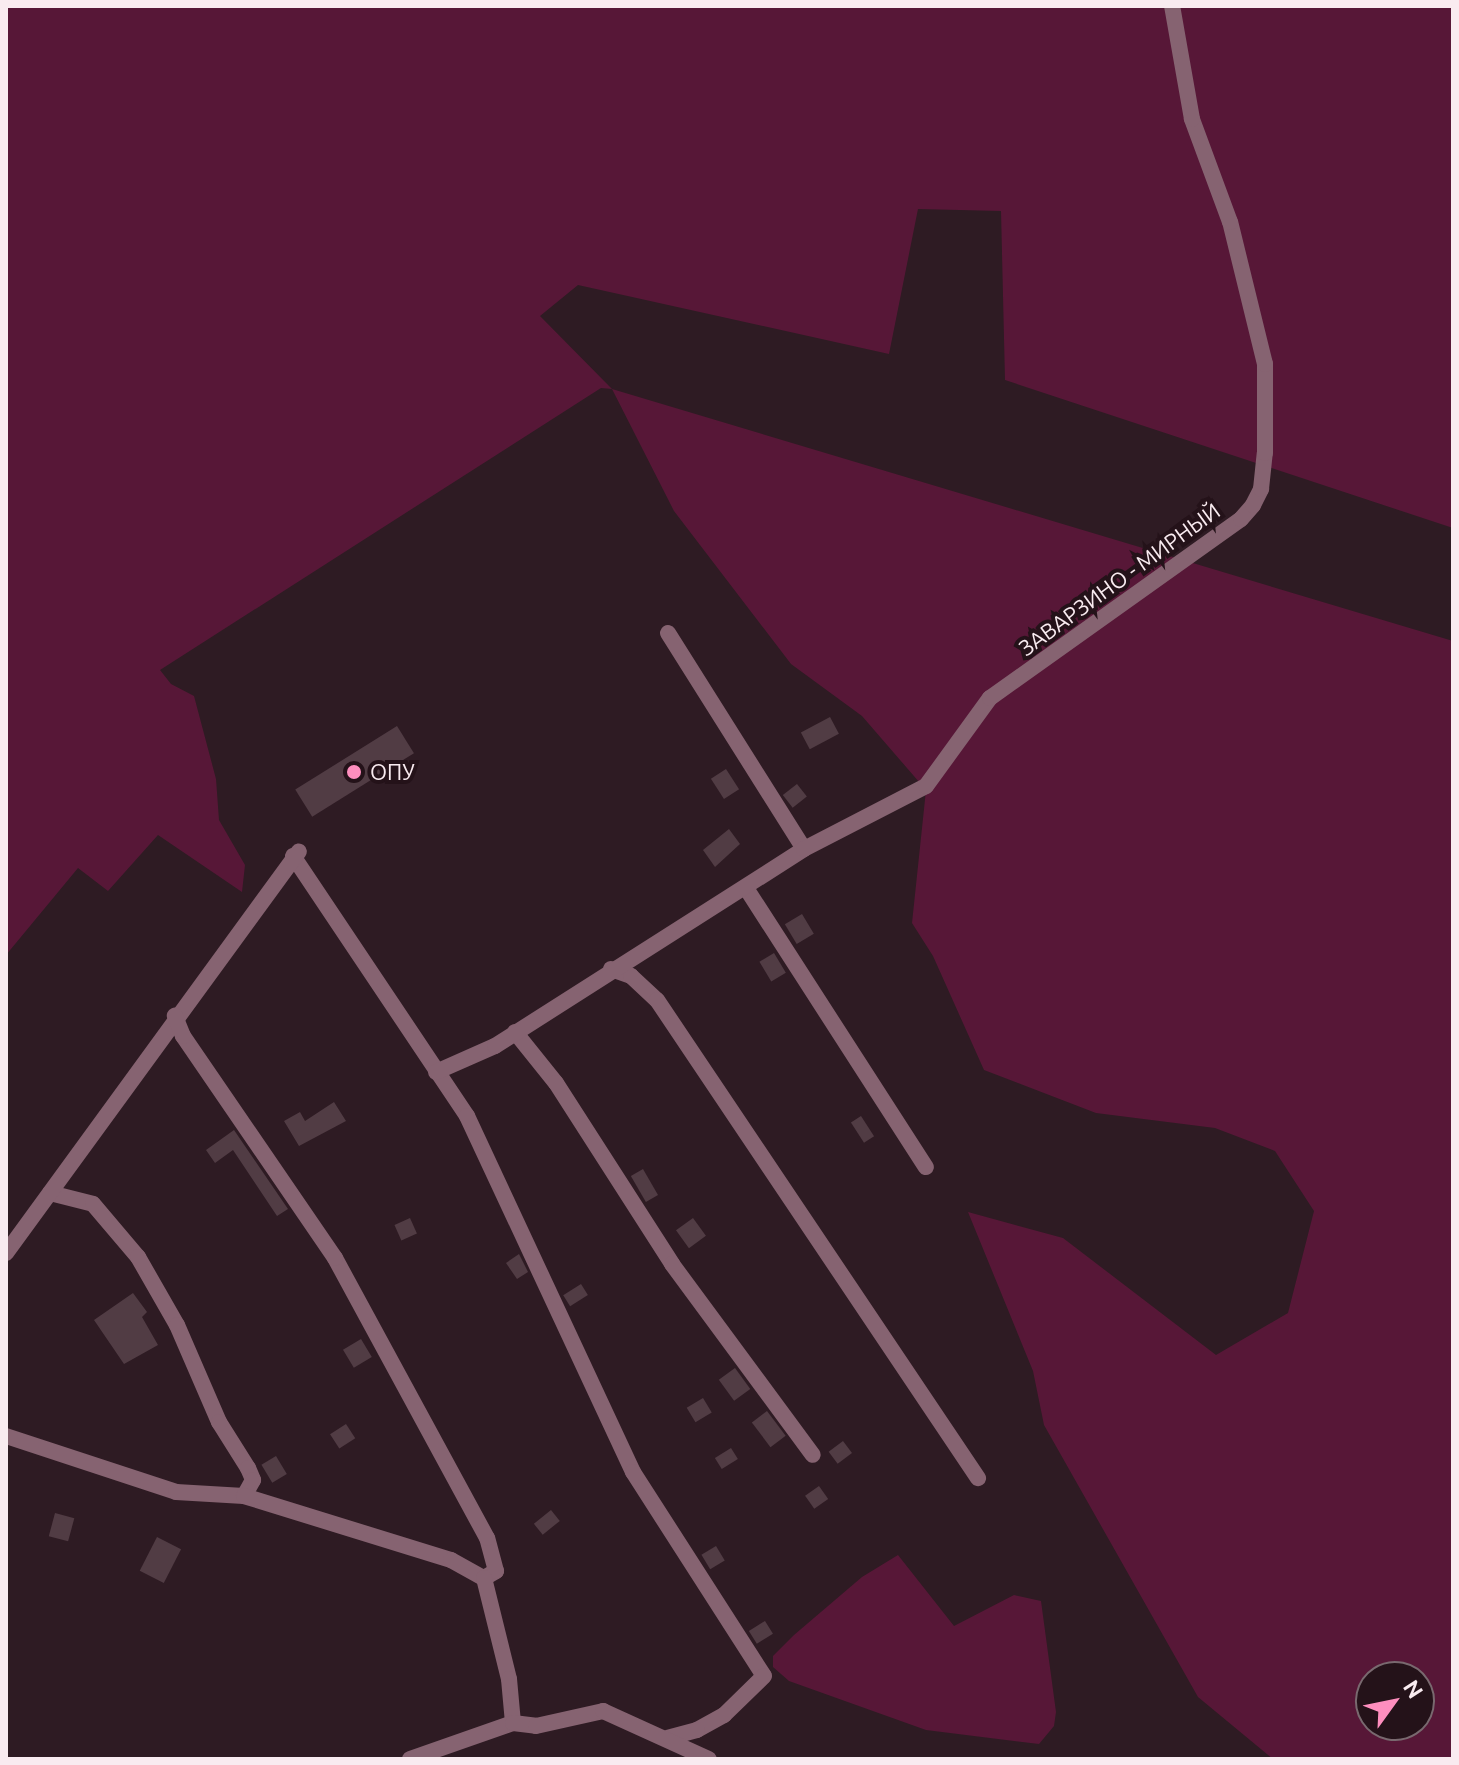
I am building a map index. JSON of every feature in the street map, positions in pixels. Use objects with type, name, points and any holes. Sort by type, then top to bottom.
[{"type":"street","name":"ЗАВАРЗИНО - МИРНЫЙ","points":[[436,1072],[515,1032],[804,849],[883,805],[926,786],[990,698],[1241,519],[1261,489],[1265,364],[1230,222],[1192,119],[1172,6]]},
{"type":"street","points":[[668,633],[804,849]]},
{"type":"street","points":[[6,1253],[175,1016],[296,854],[467,1116],[548,1281],[596,1401],[626,1458],[764,1676],[724,1715],[697,1730],[668,1738]]},
{"type":"street","points":[[746,888],[926,1167]]},
{"type":"street","points":[[611,969],[631,976],[657,1000],[978,1478]]},
{"type":"street","points":[[175,1016],[183,1036],[335,1258],[487,1538],[497,1566],[484,1578]]},
{"type":"street","points":[[515,1032],[556,1083],[672,1264],[813,1455]]},
{"type":"street","points":[[50,1193],[93,1204],[138,1257],[177,1325],[219,1422],[248,1468],[253,1480],[244,1496]]},
{"type":"street","points":[[6,1436],[176,1492],[244,1496],[451,1560],[484,1578],[509,1679],[513,1723]]},
{"type":"street","points":[[410,1759],[513,1723],[546,1724],[603,1711],[709,1759]]},
{"type":"shaded area","points":[[6,6],[1453,6],[1453,528],[1005,380],[1001,211],[918,209],[889,354],[578,285],[540,316],[612,389],[601,388],[160,670],[171,684],[194,696],[216,779],[219,820],[245,865],[242,892],[158,835],[108,891],[78,868],[6,955]]},
{"type":"shaded area","points":[[612,389],[1453,641],[1453,1759],[1273,1759],[1198,1697],[1044,1425],[1033,1371],[968,1212],[1063,1238],[1216,1355],[1288,1313],[1314,1211],[1275,1151],[1215,1128],[1096,1113],[984,1070],[933,956],[912,923],[926,790],[862,716],[791,664],[674,511]]},
{"type":"shaded area","points":[[898,1555],[954,1626],[1014,1595],[1041,1601],[1056,1712],[1054,1726],[1039,1744],[926,1730],[789,1681],[773,1667],[773,1656],[794,1635],[862,1577]]},
{"type":"building","points":[[830,717],[839,734],[810,749],[801,732]]},
{"type":"building","name":"ОПУ","points":[[397,726],[414,753],[312,817],[295,790]]},
{"type":"building","points":[[726,769],[739,789],[724,799],[711,779]]},
{"type":"building","points":[[797,784],[807,797],[793,808],[783,795]]},
{"type":"building","points":[[729,829],[740,844],[715,867],[703,850]]},
{"type":"building","points":[[802,914],[814,934],[797,944],[785,924]]},
{"type":"building","points":[[774,953],[786,973],[771,981],[759,962]]},
{"type":"building","points":[[334,1102],[346,1121],[299,1146],[284,1121],[300,1112],[305,1121]]},
{"type":"building","points":[[861,1116],[874,1136],[864,1143],[851,1123]]},
{"type":"building","points":[[234,1130],[288,1209],[277,1216],[233,1150],[215,1163],[206,1150]]},
{"type":"building","points":[[643,1169],[658,1195],[646,1202],[631,1176]]},
{"type":"building","points":[[410,1218],[417,1234],[401,1240],[394,1225]]},
{"type":"building","points":[[693,1218],[706,1236],[689,1248],[676,1230]]},
{"type":"building","points":[[519,1254],[528,1272],[517,1279],[506,1263]]},
{"type":"building","points":[[581,1284],[588,1295],[570,1306],[563,1295]]},
{"type":"building","points":[[133,1293],[147,1312],[142,1317],[158,1345],[124,1364],[94,1320]]},
{"type":"building","points":[[361,1339],[372,1357],[354,1368],[343,1350]]},
{"type":"building","points":[[735,1368],[750,1389],[734,1401],[719,1380]]},
{"type":"building","points":[[703,1398],[712,1413],[695,1422],[687,1408]]},
{"type":"building","points":[[767,1411],[786,1436],[770,1447],[752,1422]]},
{"type":"building","points":[[346,1424],[355,1438],[339,1449],[330,1434]]},
{"type":"building","points":[[843,1441],[852,1453],[838,1464],[829,1452]]},
{"type":"building","points":[[731,1448],[738,1459],[722,1469],[715,1458]]},
{"type":"building","points":[[276,1456],[287,1474],[272,1483],[261,1465]]},
{"type":"building","points":[[819,1486],[828,1499],[814,1509],[805,1496]]},
{"type":"building","points":[[551,1510],[560,1521],[543,1535],[534,1524]]},
{"type":"building","points":[[55,1513],[74,1518],[68,1541],[49,1536]]},
{"type":"building","points":[[157,1537],[181,1549],[164,1583],[140,1571]]},
{"type":"building","points":[[716,1546],[725,1561],[710,1569],[701,1555]]},
{"type":"building","points":[[765,1621],[773,1634],[757,1644],[749,1631]]},
{"type":"place","name":"ОПУ","points":[[354,772]]}]
